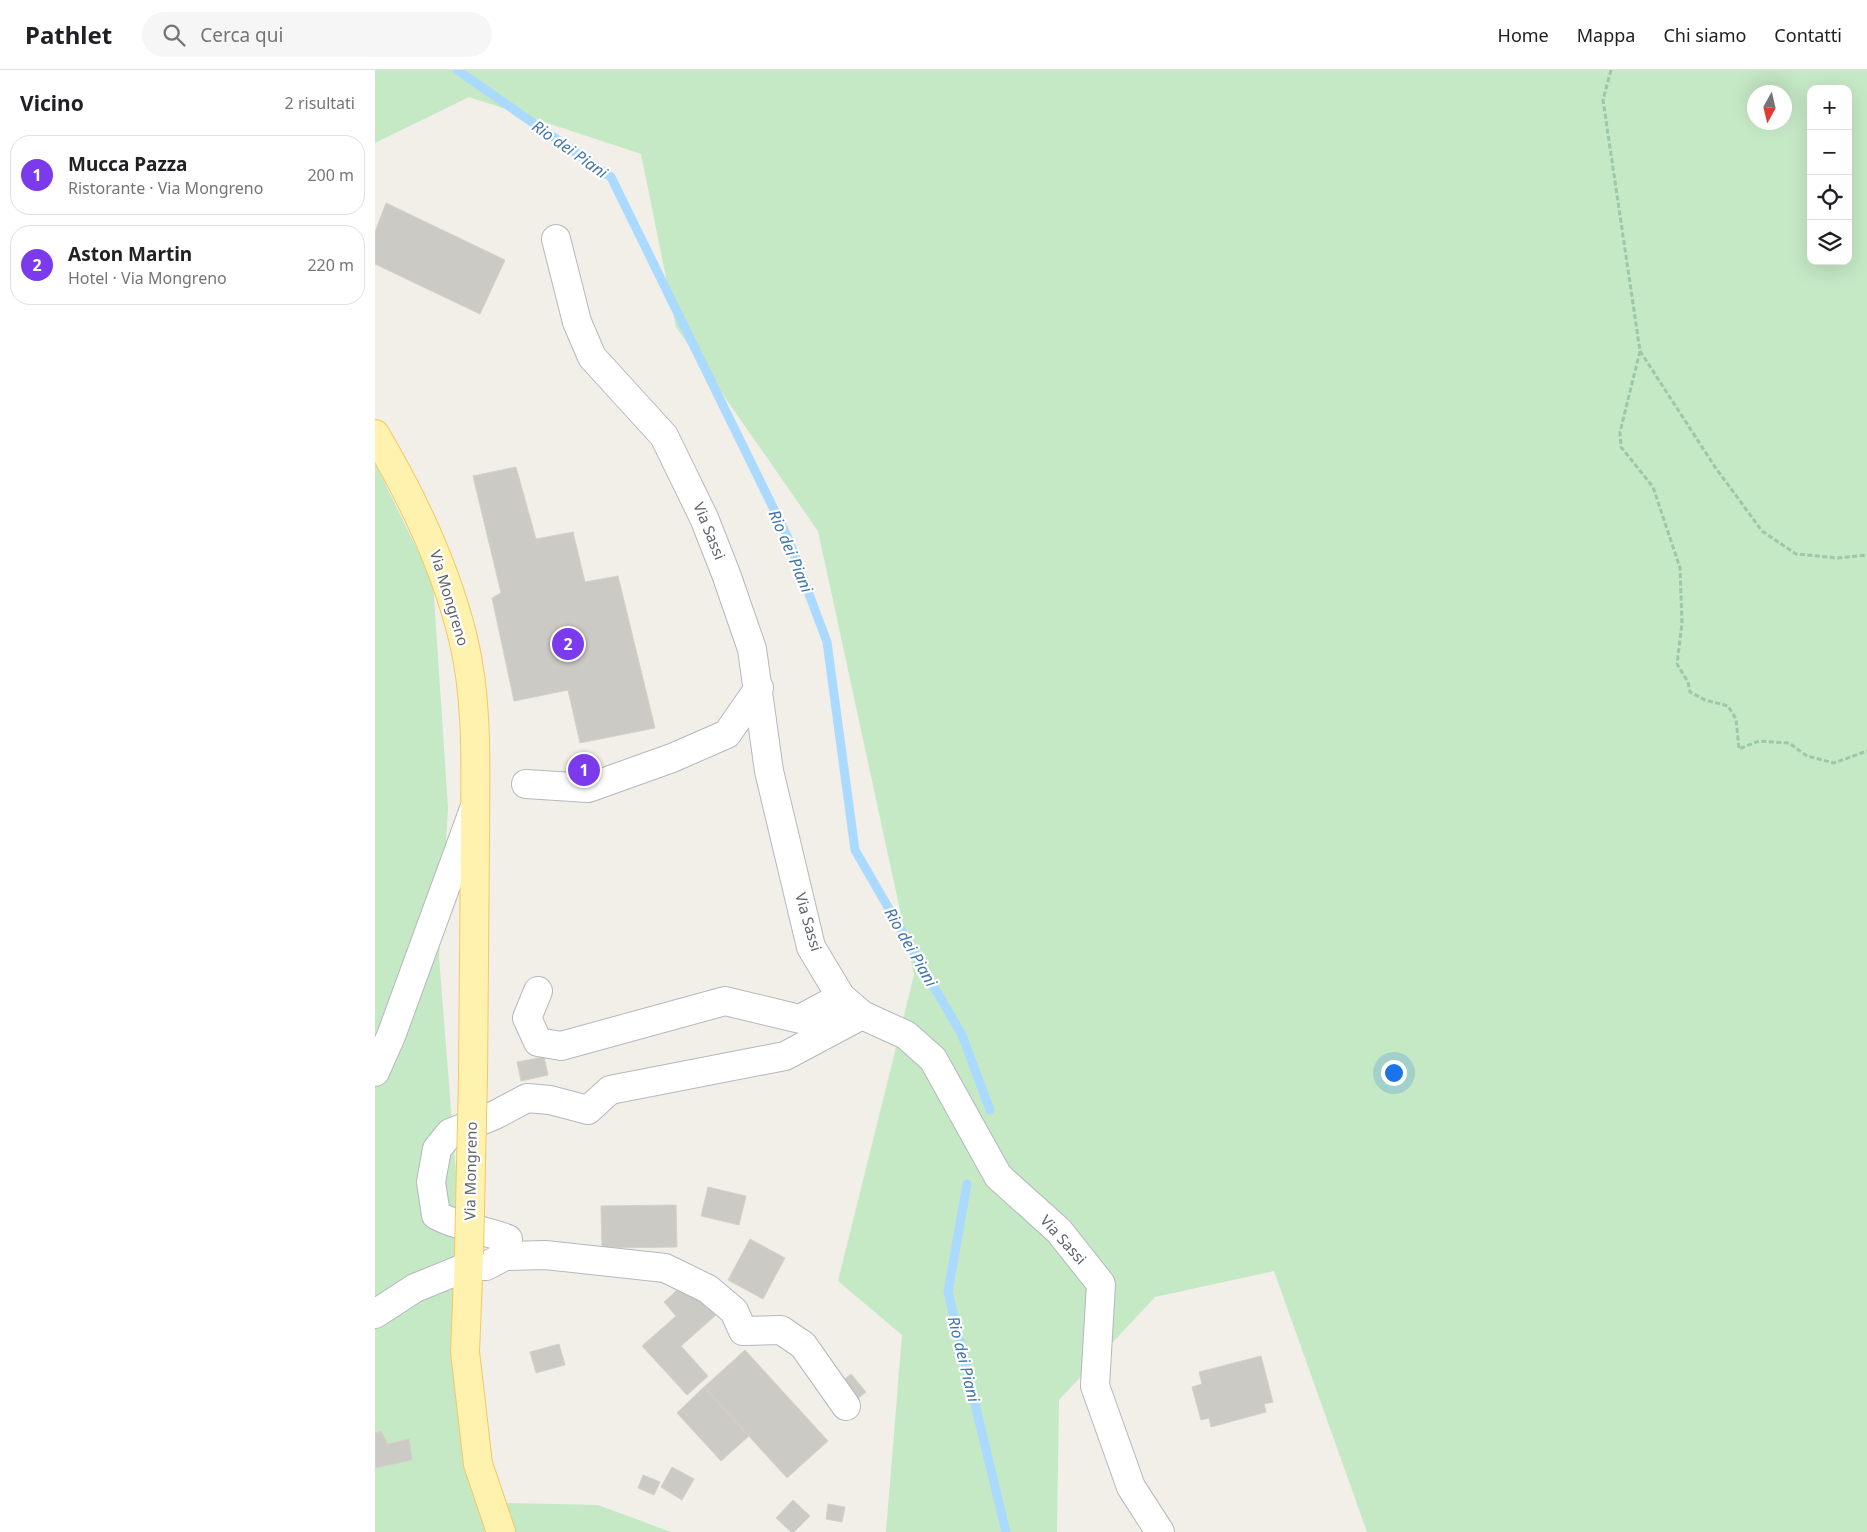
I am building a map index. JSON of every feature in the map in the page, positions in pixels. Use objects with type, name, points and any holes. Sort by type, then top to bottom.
[{"type":"main road","name":"Via Mongreno","points":[[375,434],[396,469],[429,536],[463,639],[470,679],[474,728],[475,806],[473,1076],[465,1352],[478,1464],[501,1532]]},
{"type":"street","name":"Via Sassi","points":[[557,239],[577,322],[592,357],[664,436],[704,518],[752,649],[759,688],[769,771],[811,947],[841,997],[862,1016],[906,1036],[933,1059],[998,1176],[1059,1231],[1101,1284],[1095,1386],[1131,1487],[1160,1532]]},
{"type":"street","points":[[526,784],[588,788],[672,758],[727,734],[759,688]]},
{"type":"street","name":"Via Mongreno","points":[[375,1072],[391,1036],[475,806]]},
{"type":"street","points":[[538,991],[527,1018],[538,1042],[561,1046],[725,1002],[800,1019],[841,997]]},
{"type":"street","points":[[505,1256],[507,1239],[478,1228],[451,1223],[436,1215],[431,1182],[437,1149],[449,1132],[495,1116],[527,1098],[550,1100],[588,1110],[610,1090],[785,1056],[862,1016]]},
{"type":"street","points":[[375,1314],[415,1288],[469,1260],[486,1266],[505,1256],[545,1255],[665,1268],[687,1277],[708,1290],[734,1311],[743,1331],[781,1330],[803,1345],[845,1406]]},
{"type":"path","points":[[1611,70],[1603,100],[1640,351],[1620,432],[1621,447],[1653,487],[1680,568],[1682,624],[1677,664],[1688,682],[1689,692],[1705,700],[1727,706],[1736,719],[1739,749],[1759,740],[1789,743],[1807,756],[1834,764],[1867,751]]},
{"type":"path","points":[[1640,351],[1715,468],[1762,531],[1796,554],[1838,558],[1867,555]]},
{"type":"green space","points":[[375,70],[1867,70],[1867,1532],[1367,1532],[1274,1271],[1155,1297],[1059,1400],[1057,1532],[886,1532],[902,1335],[838,1281],[914,975],[818,531],[676,327],[641,154],[469,97],[375,143]]},
{"type":"green space","points":[[375,463],[433,582],[448,808],[439,957],[457,1185],[487,1465],[503,1503],[598,1505],[671,1532],[375,1532]]},
{"type":"building","points":[[386,203],[505,260],[480,314],[375,264],[375,232]]},
{"type":"building","points":[[516,467],[536,539],[573,532],[585,582],[618,576],[655,728],[580,743],[568,690],[514,701],[492,598],[501,593],[473,476]]},
{"type":"building","points":[[544,1057],[548,1075],[521,1081],[517,1062]]},
{"type":"building","points":[[708,1187],[746,1196],[739,1225],[701,1216]]},
{"type":"building","points":[[676,1205],[677,1247],[602,1248],[601,1206]]},
{"type":"building","points":[[750,1239],[785,1258],[763,1299],[728,1280]]},
{"type":"building","points":[[687,1281],[717,1314],[681,1346],[708,1376],[687,1395],[642,1346],[676,1316],[664,1302]]},
{"type":"building","points":[[559,1344],[565,1365],[536,1373],[530,1352]]},
{"type":"building","points":[[745,1350],[828,1441],[787,1478],[704,1387]]},
{"type":"building","points":[[1261,1356],[1273,1402],[1264,1404],[1266,1412],[1211,1427],[1209,1418],[1201,1420],[1192,1387],[1202,1384],[1199,1372]]},
{"type":"building","points":[[851,1374],[866,1392],[855,1401],[840,1383]]},
{"type":"building","points":[[704,1387],[749,1436],[721,1461],[677,1413]]},
{"type":"building","points":[[381,1431],[388,1444],[409,1439],[412,1460],[375,1468],[375,1433]]},
{"type":"building","points":[[672,1467],[694,1479],[682,1500],[661,1487]]},
{"type":"building","points":[[643,1475],[660,1482],[654,1495],[638,1488]]},
{"type":"building","points":[[793,1500],[810,1516],[794,1532],[791,1532],[776,1518]]},
{"type":"building","points":[[828,1504],[845,1507],[842,1522],[826,1519]]},
{"type":"waterway","name":"Rio dei Piani","points":[[457,70],[611,177],[788,538],[827,642],[855,850],[962,1035],[990,1110]]},
{"type":"waterway","name":"Rio dei Piani","points":[[967,1184],[948,1292],[1006,1532]]},
{"type":"place","name":"Aston Martin","points":[[568,644]]},
{"type":"place","name":"Mucca Pazza","points":[[584,770]]}]
